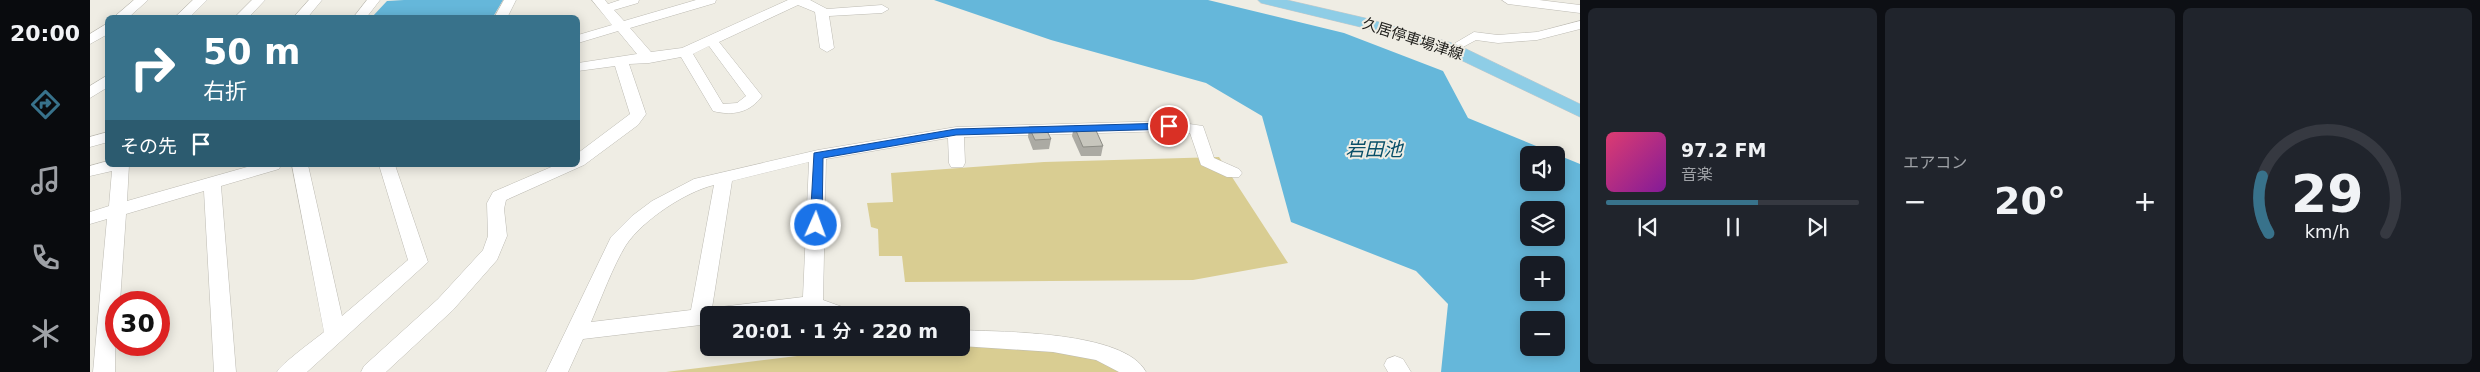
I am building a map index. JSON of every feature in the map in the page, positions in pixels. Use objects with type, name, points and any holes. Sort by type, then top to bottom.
[{"type":"main road","name":"久居停車場津線","points":[[1276,1],[1407,34],[1452,49],[1580,111]]},
{"type":"street","points":[[124,15],[142,0]]},
{"type":"street","points":[[184,15],[201,0]]},
{"type":"street","points":[[243,15],[259,0]]},
{"type":"street","points":[[302,15],[316,0]]},
{"type":"street","points":[[362,15],[374,0]]},
{"type":"street","points":[[502,15],[510,0]]},
{"type":"street","points":[[601,4],[633,0]]},
{"type":"street","points":[[580,38],[710,0]]},
{"type":"street","points":[[580,67],[649,59],[684,52],[798,0],[819,8],[822,13],[827,48]]},
{"type":"street","points":[[1508,0],[1580,9]]},
{"type":"street","points":[[601,4],[649,59]]},
{"type":"street","points":[[822,13],[882,9]]},
{"type":"street","points":[[1452,49],[1474,36],[1498,39],[1538,36],[1580,26]]},
{"type":"street","points":[[90,27],[105,27]]},
{"type":"street","points":[[90,40],[105,29]]},
{"type":"street","points":[[684,52],[718,108],[733,110],[748,105],[754,96],[711,40]]},
{"type":"street","points":[[580,160],[632,122],[638,114],[638,106],[621,62]]},
{"type":"street","points":[[90,93],[105,80]]},
{"type":"street","points":[[557,372],[608,258],[618,242],[638,220],[676,194],[724,176],[818,155],[956,132],[1169,126],[1197,129],[1207,161],[1233,173]]},
{"type":"street","points":[[956,132],[958,164]]},
{"type":"street","points":[[90,142],[105,138]]},
{"type":"street","points":[[813,304],[818,155]]},
{"type":"street","points":[[90,172],[107,167]]},
{"type":"street","points":[[104,372],[121,167]]},
{"type":"street","points":[[90,218],[266,167]]},
{"type":"street","points":[[300,167],[335,334]]},
{"type":"street","points":[[288,372],[300,365],[418,262],[388,167]]},
{"type":"street","points":[[372,372],[448,303],[487,260],[499,238],[494,208],[499,196],[566,167]]},
{"type":"street","points":[[709,306],[724,176]]},
{"type":"street","points":[[212,182],[225,372]]},
{"type":"street","points":[[796,306],[813,304],[818,306]]},
{"type":"street","points":[[576,332],[700,317]]},
{"type":"street","points":[[970,338],[1052,343],[1114,357],[1135,372]]},
{"type":"shaded area","points":[[1219,157],[1288,263],[1193,280],[905,282],[902,256],[879,256],[878,229],[871,227],[867,203],[893,202],[891,173],[1044,162]]},
{"type":"shaded area","points":[[970,346],[1049,350],[1105,360],[1124,372],[666,372],[797,356],[970,356]]},
{"type":"water","points":[[503,0],[494,15],[374,15],[387,1]]},
{"type":"water","name":"岩田池","points":[[934,0],[1208,0],[1344,33],[1443,71],[1468,118],[1536,146],[1520,146],[1520,191],[1565,191],[1565,158],[1580,164],[1580,372],[1441,372],[1448,304],[1416,271],[1291,222],[1262,116],[1206,83],[1051,40]]},
{"type":"building","points":[[1074,126],[1094,126],[1103,146],[1083,147]]},
{"type":"building","points":[[1029,127],[1045,127],[1051,139],[1035,140]]},
{"type":"route","points":[[816,225],[818,155],[956,132],[1169,126]]}]
